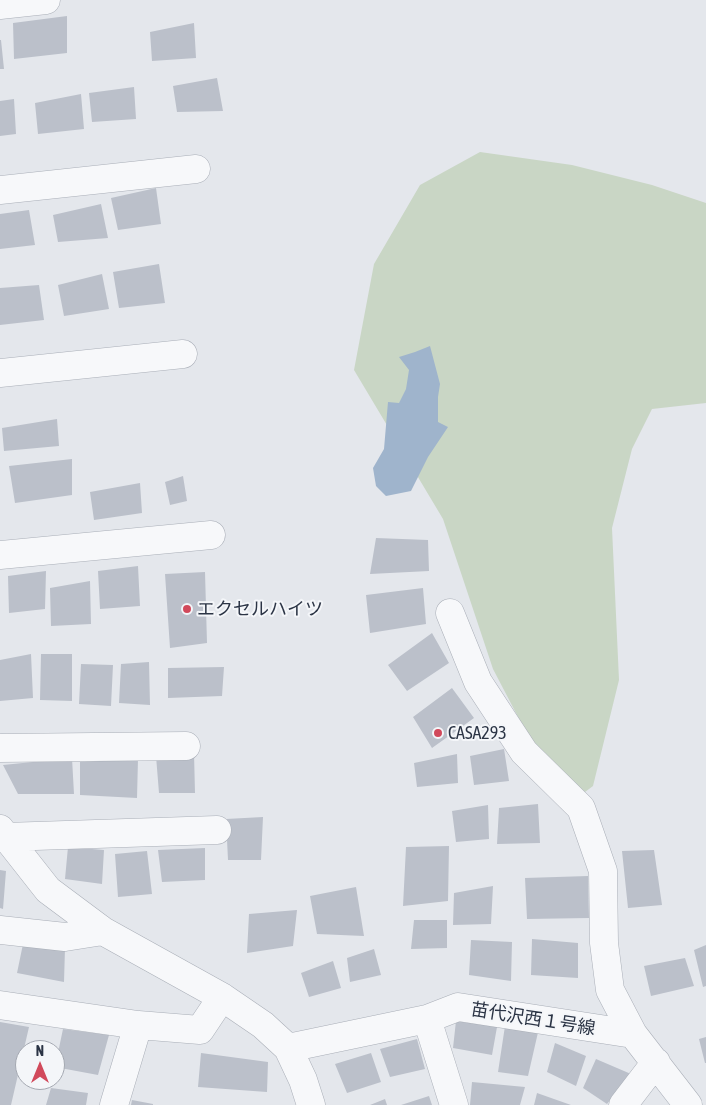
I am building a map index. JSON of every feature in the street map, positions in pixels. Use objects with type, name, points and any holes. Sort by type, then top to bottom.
[{"type":"street","points":[[0,5],[46,0]]},
{"type":"street","points":[[0,190],[196,169]]},
{"type":"street","points":[[0,373],[183,354]]},
{"type":"street","points":[[0,555],[211,535]]},
{"type":"street","points":[[450,613],[478,682],[524,752],[581,808],[603,871],[604,943],[610,990],[633,1034],[688,1105]]},
{"type":"street","points":[[0,748],[186,746]]},
{"type":"street","points":[[3,833],[217,830]]},
{"type":"street","points":[[3,833],[48,890],[103,931],[222,997],[263,1025],[288,1048],[303,1080],[311,1105]]},
{"type":"street","points":[[0,930],[65,937],[103,931]]},
{"type":"street","points":[[0,1005],[138,1024],[200,1030],[222,997]]},
{"type":"street","name":"苗代沢西１号線","points":[[288,1048],[426,1019],[458,1007],[633,1034]]},
{"type":"street","points":[[426,1019],[454,1105]]},
{"type":"street","points":[[114,1105],[138,1024]]},
{"type":"street","points":[[623,1105],[656,1062]]},
{"type":"green space","points":[[480,152],[572,165],[652,185],[706,203],[706,403],[652,409],[632,449],[612,528],[619,680],[593,786],[581,795],[529,738],[493,669],[443,519],[354,370],[374,264],[420,185]]},
{"type":"water","points":[[430,346],[440,384],[438,422],[448,427],[428,457],[411,491],[386,496],[376,486],[373,468],[384,449],[388,402],[399,403],[406,389],[409,370],[399,357]]},
{"type":"building","points":[[67,16],[67,53],[14,59],[13,23]]},
{"type":"building","points":[[194,23],[196,58],[152,61],[150,32]]},
{"type":"building","points":[[1,40],[4,69],[0,69]]},
{"type":"building","points":[[217,78],[223,111],[177,112],[173,86]]},
{"type":"building","points":[[134,87],[136,119],[92,122],[89,93]]},
{"type":"building","points":[[81,94],[84,129],[38,134],[35,103]]},
{"type":"building","points":[[14,99],[16,134],[0,136],[0,101]]},
{"type":"building","points":[[156,188],[161,224],[118,230],[111,198]]},
{"type":"building","points":[[101,204],[108,238],[58,242],[53,215]]},
{"type":"building","points":[[29,210],[35,245],[0,249],[0,214]]},
{"type":"building","points":[[159,264],[165,303],[119,308],[113,272]]},
{"type":"building","points":[[102,274],[109,309],[64,316],[58,285]]},
{"type":"building","points":[[39,285],[44,320],[0,325],[0,288]]},
{"type":"building","points":[[57,419],[59,446],[4,451],[2,428]]},
{"type":"building","points":[[72,459],[72,495],[15,503],[9,466]]},
{"type":"building","points":[[183,476],[187,501],[170,505],[165,482]]},
{"type":"building","points":[[140,483],[142,513],[94,520],[90,492]]},
{"type":"building","points":[[376,538],[428,540],[429,571],[370,574]]},
{"type":"building","points":[[138,566],[140,606],[100,609],[98,571]]},
{"type":"building","points":[[46,571],[45,609],[9,613],[8,576]]},
{"type":"building","name":"エクセルハイツ","points":[[205,572],[207,643],[170,648],[165,574]]},
{"type":"building","points":[[90,581],[91,624],[51,626],[50,588]]},
{"type":"building","points":[[423,588],[426,624],[370,633],[366,595]]},
{"type":"building","points":[[432,633],[449,663],[407,691],[388,665]]},
{"type":"building","points":[[31,654],[33,698],[0,701],[0,660]]},
{"type":"building","points":[[41,654],[72,654],[72,701],[40,700]]},
{"type":"building","points":[[149,662],[150,705],[119,703],[121,664]]},
{"type":"building","points":[[81,664],[113,665],[111,706],[79,704]]},
{"type":"building","points":[[224,667],[222,696],[168,698],[168,668]]},
{"type":"building","name":"CASA293","points":[[452,688],[474,718],[432,748],[413,717]]},
{"type":"building","points":[[504,749],[509,781],[474,785],[470,756]]},
{"type":"building","points":[[194,753],[195,793],[159,793],[156,756]]},
{"type":"building","points":[[457,754],[458,783],[417,787],[414,763]]},
{"type":"building","points":[[72,758],[74,794],[18,794],[3,765]]},
{"type":"building","points":[[138,759],[137,798],[80,795],[80,762]]},
{"type":"building","points":[[538,804],[540,843],[497,844],[499,808]]},
{"type":"building","points":[[488,805],[489,839],[456,842],[452,811]]},
{"type":"building","points":[[263,817],[261,860],[228,860],[226,819]]},
{"type":"building","points":[[449,846],[448,901],[403,906],[406,847]]},
{"type":"building","points":[[68,847],[104,850],[102,884],[65,879]]},
{"type":"building","points":[[205,848],[205,880],[162,882],[158,850]]},
{"type":"building","points":[[654,850],[662,905],[628,908],[622,851]]},
{"type":"building","points":[[147,851],[152,894],[118,897],[115,854]]},
{"type":"building","points":[[0,870],[6,871],[3,909],[0,908]]},
{"type":"building","points":[[588,876],[589,918],[527,919],[525,878]]},
{"type":"building","points":[[493,886],[491,924],[453,925],[454,893]]},
{"type":"building","points":[[356,887],[364,936],[317,934],[310,896]]},
{"type":"building","points":[[297,910],[293,946],[247,953],[249,914]]},
{"type":"building","points":[[414,920],[447,920],[447,948],[411,949]]},
{"type":"building","points":[[532,939],[578,943],[578,978],[531,975]]},
{"type":"building","points":[[471,940],[512,942],[511,981],[469,975]]},
{"type":"building","points":[[23,944],[65,948],[64,982],[17,973]]},
{"type":"building","points":[[706,945],[706,986],[703,987],[694,950]]},
{"type":"building","points":[[374,949],[381,975],[350,982],[347,958]]},
{"type":"building","points":[[685,958],[694,986],[651,996],[644,966]]},
{"type":"building","points":[[333,961],[341,988],[309,997],[301,973]]},
{"type":"building","points":[[456,1021],[497,1027],[492,1055],[453,1048]]},
{"type":"building","points":[[0,1022],[29,1027],[26,1040],[15,1040],[15,1088],[11,1105],[0,1105]]},
{"type":"building","points":[[505,1026],[539,1028],[528,1076],[498,1072]]},
{"type":"building","points":[[63,1029],[109,1035],[98,1075],[65,1069],[65,1040],[61,1040]]},
{"type":"building","points":[[706,1037],[706,1063],[705,1063],[699,1039]]},
{"type":"building","points":[[417,1039],[425,1069],[390,1077],[380,1049]]},
{"type":"building","points":[[555,1043],[586,1056],[576,1086],[547,1072]]},
{"type":"building","points":[[201,1053],[268,1062],[267,1092],[198,1087]]},
{"type":"building","points":[[371,1053],[381,1082],[347,1093],[335,1064]]},
{"type":"building","points":[[596,1059],[631,1074],[607,1104],[583,1088]]},
{"type":"building","points":[[472,1082],[525,1087],[520,1105],[470,1105]]},
{"type":"building","points":[[50,1090],[88,1093],[86,1105],[46,1105]]},
{"type":"building","points":[[537,1093],[571,1105],[534,1105]]},
{"type":"building","points":[[429,1096],[432,1105],[401,1105]]},
{"type":"building","points":[[385,1099],[387,1105],[370,1105]]},
{"type":"building","points":[[132,1100],[153,1104],[153,1105],[131,1105]]},
{"type":"place","name":"エクセルハイツ","points":[[187,609]]},
{"type":"place","name":"CASA293","points":[[438,733]]}]
